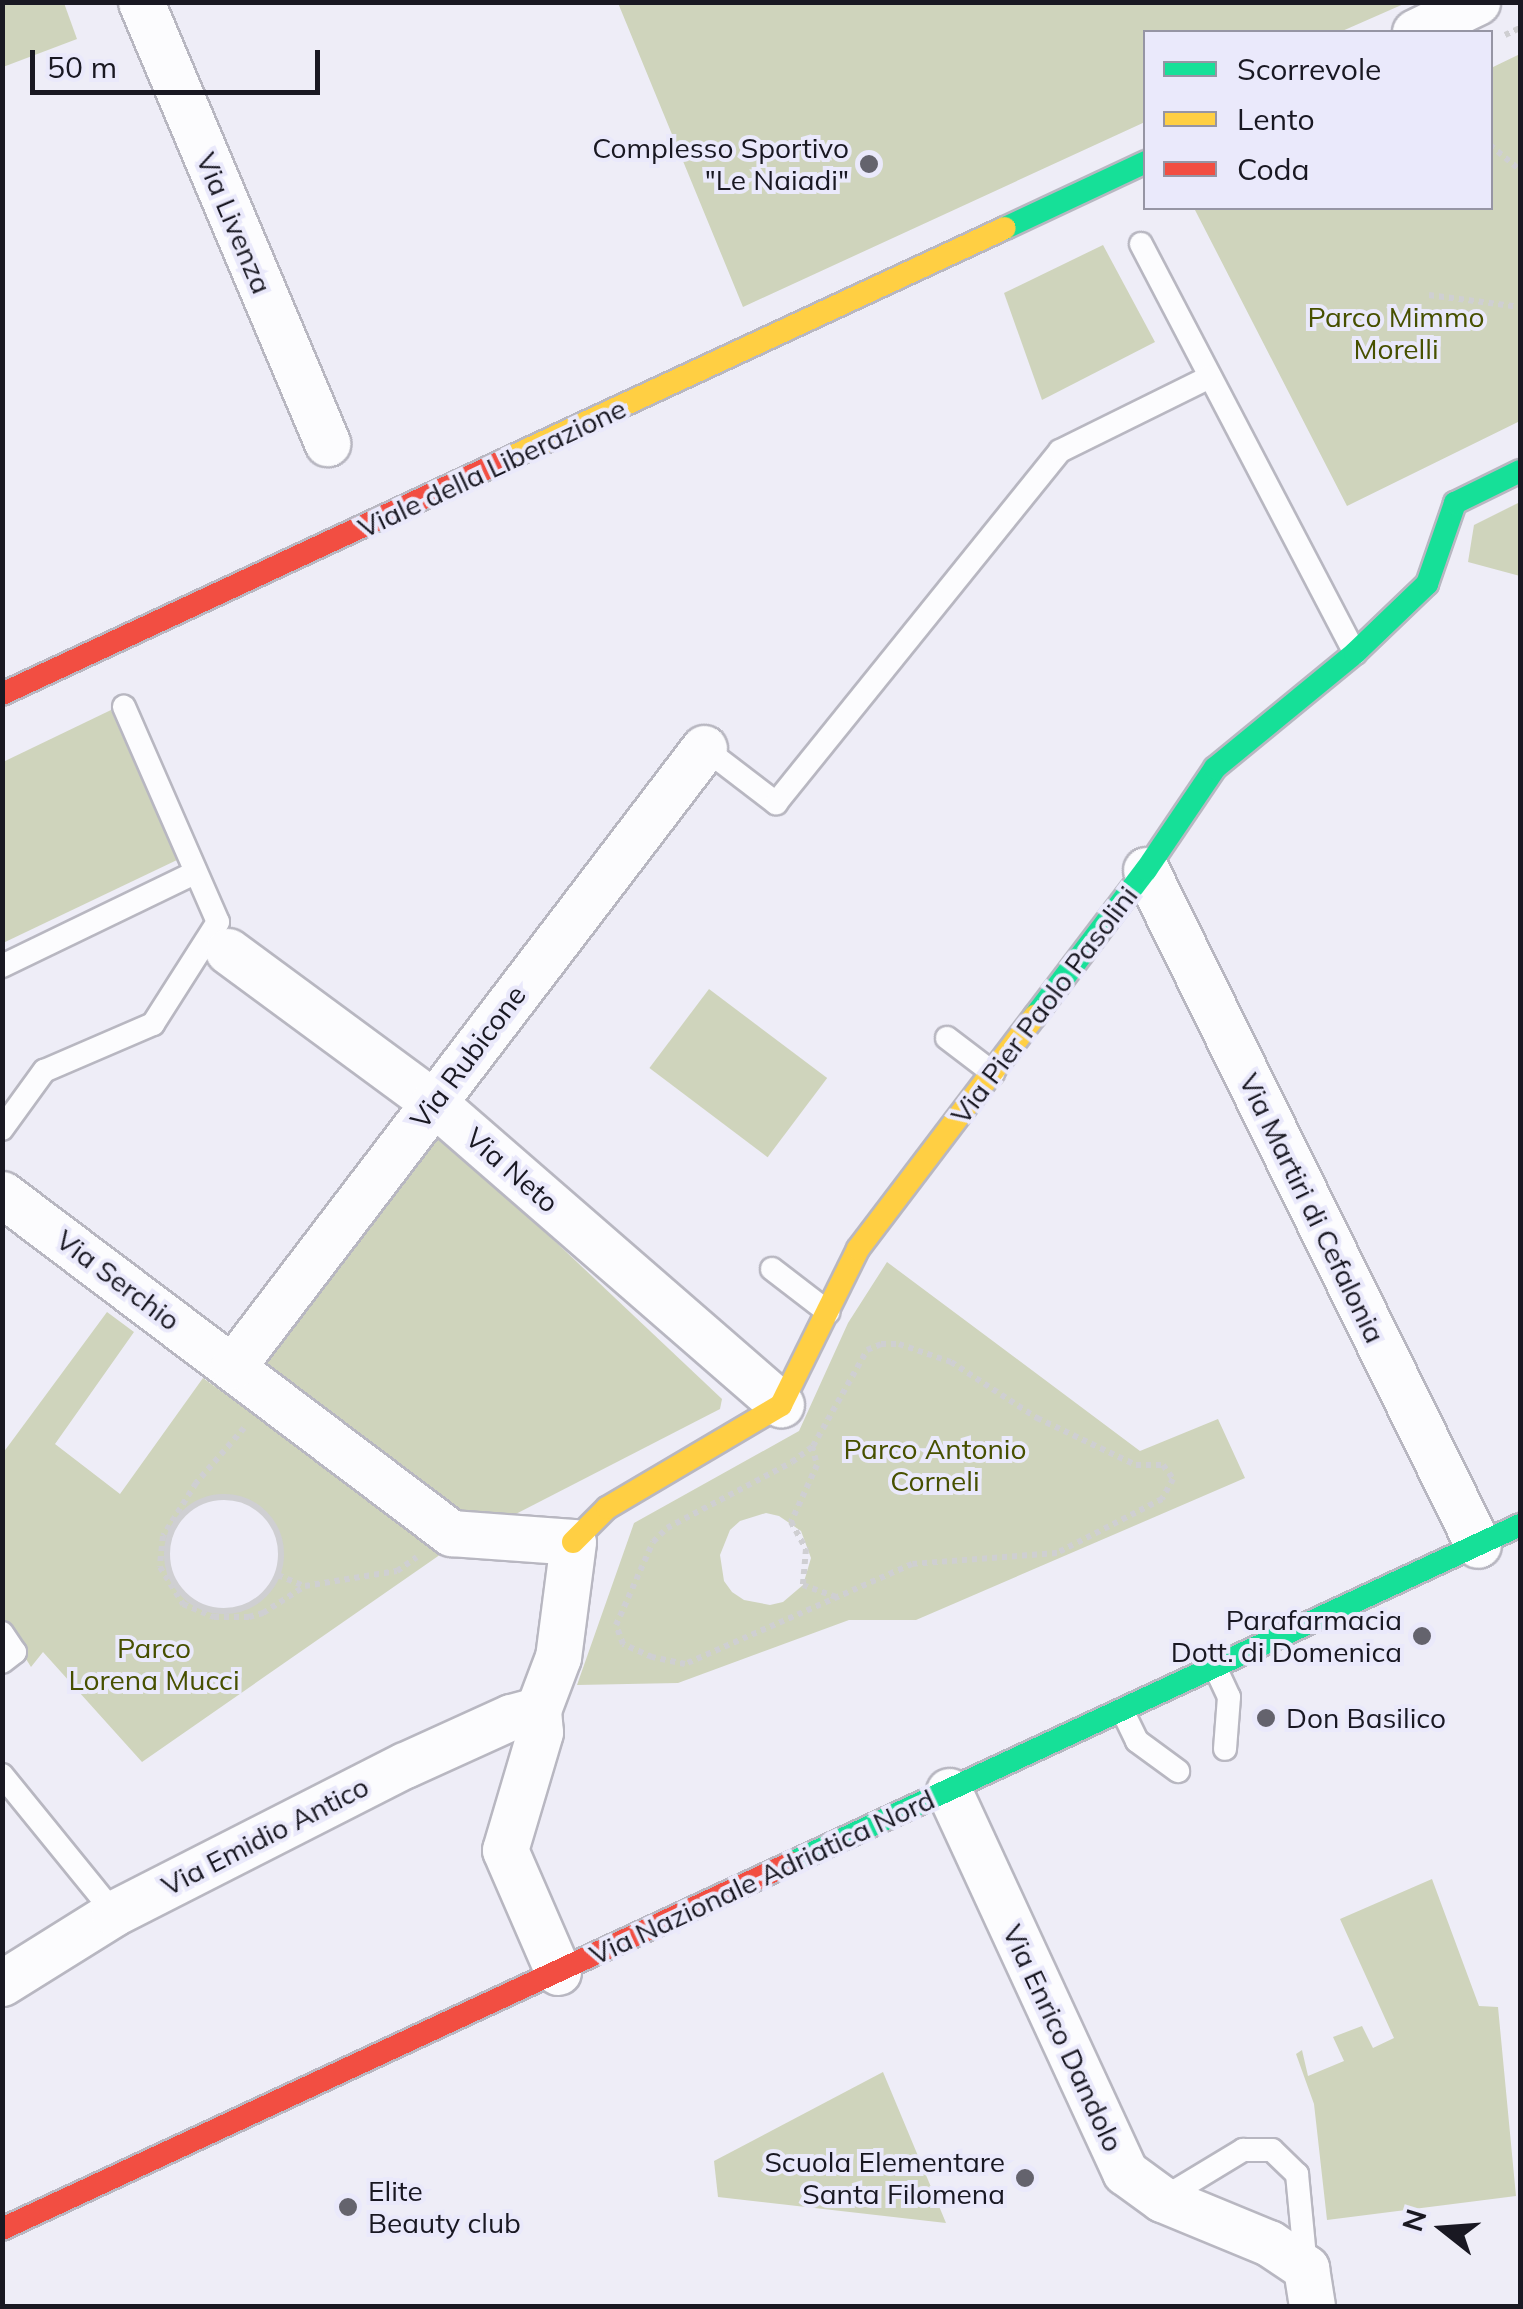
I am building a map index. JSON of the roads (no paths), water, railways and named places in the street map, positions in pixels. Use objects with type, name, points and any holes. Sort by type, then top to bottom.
[{"type":"street","name":"Via Livenza","points":[[142,2],[327,442]]},
{"type":"street","points":[[1419,30],[1477,2]]},
{"type":"street","name":"Viale della Liberazione","points":[[2,694],[1143,163]]},
{"type":"street","name":"Via Pier Paolo Pasolini","points":[[782,1406],[858,1250],[1146,870],[1215,768],[1355,653],[1427,584],[1454,504],[1520,471]]},
{"type":"street","name":"Via Rubicone","points":[[233,1366],[704,748]]},
{"type":"street","name":"Via Martiri di Cefalonia","points":[[1146,870],[1478,1546]]},
{"type":"street","name":"Via Neto","points":[[228,951],[433,1102],[782,1406]]},
{"type":"street","name":"Via Serchio","points":[[2,1194],[451,1533],[573,1542]]},
{"type":"street","points":[[558,1972],[505,1850],[540,1732],[538,1710],[558,1657],[573,1542],[606,1508],[782,1406]]},
{"type":"street","name":"Via Nazionale Adriatica Nord","points":[[2,2229],[1520,1525]]},
{"type":"street","name":"Via Emidio Antico","points":[[2,1983],[114,1913],[404,1765],[511,1717],[538,1710]]},
{"type":"street","name":"Via Enrico Dandolo","points":[[948,1790],[1125,2172],[1162,2200],[1269,2242],[1309,2287]]},
{"type":"lane","points":[[1140,244],[1355,653]]},
{"type":"lane","points":[[704,748],[776,803],[1060,451],[1210,377]]},
{"type":"lane","points":[[2,1129],[44,1071],[153,1024],[218,922],[124,707]]},
{"type":"lane","points":[[2,966],[194,873]]},
{"type":"lane","points":[[947,1038],[993,1073]]},
{"type":"lane","points":[[772,1269],[828,1312]]},
{"type":"lane","points":[[2,1632],[16,1652],[2,1662]]},
{"type":"lane","points":[[1216,1667],[1228,1697],[1225,1749]]},
{"type":"lane","points":[[1122,1710],[1137,1742],[1178,1771]]},
{"type":"lane","points":[[2,1775],[114,1913]]},
{"type":"lane","points":[[1162,2200],[1243,2150],[1272,2150],[1297,2174],[1309,2287]]},
{"type":"place","name":"Complesso Sportivo \"Le Naiadi\"","points":[[869,164]]},
{"type":"place","name":"Parafarmacia Dott. di Domenica","points":[[1422,1636]]},
{"type":"place","name":"Don Basilico","points":[[1266,1718]]},
{"type":"place","name":"Scuola Elementare Santa Filomena","points":[[1025,2178]]},
{"type":"place","name":"Elite Beauty club","points":[[348,2207]]},
{"type":"park label","name":"Parco Mimmo Morelli","points":[[1396,333]]},
{"type":"park label","name":"Parco Antonio Corneli","points":[[935,1465]]},
{"type":"park label","name":"Parco Lorena Mucci","points":[[154,1664]]}]
